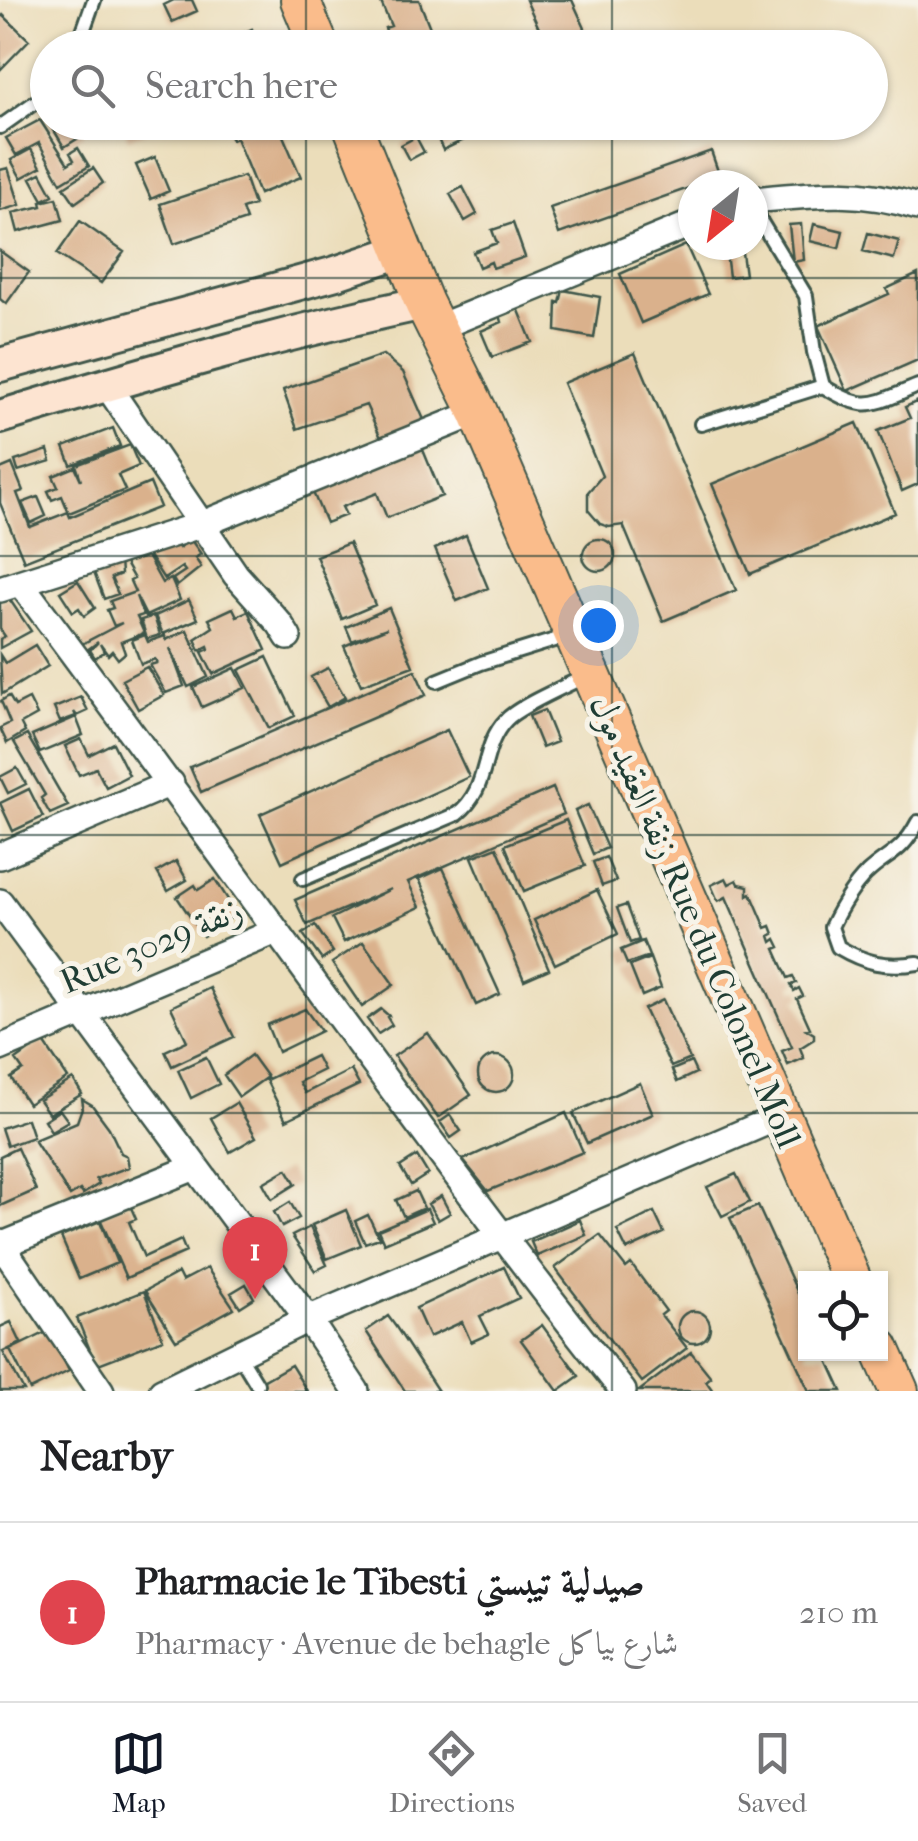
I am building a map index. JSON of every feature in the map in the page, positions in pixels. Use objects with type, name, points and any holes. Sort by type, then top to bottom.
[{"type":"main road","points":[[300,0],[312,30]]},
{"type":"main road","name":"زنقة العقيد مول Rue du Colonel Moll","points":[[358,140],[848,1271]]},
{"type":"main road","points":[[0,365],[336,273],[404,250]]},
{"type":"main road","points":[[0,417],[312,328],[431,315]]},
{"type":"main road","points":[[885,1361],[898,1391]]},
{"type":"street","points":[[768,198],[833,192],[918,207]]},
{"type":"street","points":[[431,315],[678,227]]},
{"type":"street","points":[[106,384],[236,576],[288,638]]},
{"type":"street","points":[[478,412],[200,525],[10,587],[171,783],[274,932],[498,1235],[623,1391]]},
{"type":"street","points":[[0,856],[171,783]]},
{"type":"street","points":[[0,902],[308,1319],[356,1391]]},
{"type":"street","name":"Rue 3029 زنقة","points":[[0,1048],[274,932]]},
{"type":"street","points":[[162,1391],[308,1319],[779,1117]]},
{"type":"street","points":[[101,1391],[0,1245],[195,1167]]},
{"type":"lane","points":[[83,30],[94,0]]},
{"type":"lane","points":[[0,127],[30,106]]},
{"type":"lane","points":[[768,234],[806,296],[823,386],[868,406],[918,386]]},
{"type":"lane","points":[[701,424],[823,386]]},
{"type":"lane","points":[[437,682],[481,663],[573,635]]},
{"type":"lane","points":[[302,879],[457,814],[473,802],[491,743],[506,718],[590,674]]},
{"type":"lane","points":[[918,822],[899,851],[870,870],[842,902],[832,927],[838,947],[860,960],[879,965],[918,963]]},
{"type":"lane","points":[[238,1354],[257,1384]]},
{"type":"building","points":[[174,0],[192,0],[197,11],[172,22],[164,5]]},
{"type":"building","points":[[380,0],[419,0],[431,30],[386,30],[391,26]]},
{"type":"building","points":[[526,0],[572,0],[586,30],[540,30]]},
{"type":"building","points":[[3,15],[29,40],[0,70],[0,18]]},
{"type":"building","points":[[30,125],[30,140],[53,140],[68,164],[74,160],[70,153],[78,148],[89,166],[61,183],[39,143],[16,155],[6,138]]},
{"type":"building","points":[[237,140],[285,140],[301,177],[259,194]]},
{"type":"building","points":[[418,140],[424,152],[409,160],[401,145]]},
{"type":"building","points":[[438,140],[464,140],[443,150]]},
{"type":"building","points":[[31,149],[41,167],[21,178],[11,160]]},
{"type":"building","points":[[711,151],[718,170],[678,170],[678,192],[559,234],[550,208]]},
{"type":"building","points":[[155,157],[169,191],[151,199],[136,165]]},
{"type":"building","points":[[8,168],[20,205],[0,211],[0,170]]},
{"type":"building","points":[[93,168],[103,183],[75,203],[64,187]]},
{"type":"building","points":[[41,173],[53,195],[43,200],[31,178]]},
{"type":"building","points":[[244,176],[254,205],[242,209],[246,220],[174,244],[160,204]]},
{"type":"building","points":[[463,187],[477,214],[465,221],[450,194]]},
{"type":"building","points":[[57,198],[63,220],[18,232],[13,213]]},
{"type":"building","points":[[80,221],[124,252],[101,283],[57,254]]},
{"type":"building","points":[[513,223],[525,257],[493,268],[491,262],[479,267],[473,252],[497,243],[492,230]]},
{"type":"building","points":[[801,224],[804,260],[793,262],[789,225]]},
{"type":"building","points":[[814,224],[843,231],[839,248],[810,241]]},
{"type":"building","points":[[868,233],[899,241],[894,259],[863,251]]},
{"type":"building","points":[[678,249],[678,260],[693,260],[708,294],[641,323],[620,274]]},
{"type":"building","points":[[0,251],[29,272],[6,304],[0,299]]},
{"type":"building","points":[[727,260],[743,260],[745,275],[729,277]]},
{"type":"building","points":[[918,274],[918,360],[847,391],[818,326],[889,294],[886,289]]},
{"type":"building","points":[[563,290],[600,297],[594,338],[556,331],[557,302],[560,303]]},
{"type":"building","points":[[518,308],[532,342],[492,357],[481,331],[502,322],[500,315]]},
{"type":"building","points":[[635,353],[736,590],[663,621],[623,525],[600,524],[588,510],[588,492],[602,476],[563,383]]},
{"type":"building","points":[[383,355],[403,372],[425,422],[382,440],[366,405],[297,429],[283,390]]},
{"type":"building","points":[[918,401],[918,484],[902,491],[878,431],[910,418],[905,407]]},
{"type":"building","points":[[857,423],[895,513],[750,574],[712,484]]},
{"type":"building","points":[[113,428],[120,446],[71,465],[64,447]]},
{"type":"building","points":[[130,445],[139,466],[118,475],[125,490],[69,513],[62,496],[52,500],[48,491],[58,487],[53,476],[75,467],[81,480],[76,465]]},
{"type":"building","points":[[421,445],[442,496],[387,518],[377,493],[342,507],[346,515],[326,523],[312,490]]},
{"type":"building","points":[[48,450],[51,461],[18,471],[15,461]]},
{"type":"building","points":[[12,464],[23,491],[17,493],[30,527],[68,512],[70,517],[150,483],[160,507],[24,561],[0,503],[0,469]]},
{"type":"building","points":[[38,497],[46,516],[31,523],[22,503]]},
{"type":"building","points":[[466,535],[488,588],[457,601],[435,549]]},
{"type":"building","points":[[188,536],[201,554],[195,558],[201,567],[177,586],[173,579],[185,571],[182,567],[164,579],[147,553],[171,537],[179,548],[183,545],[180,541]]},
{"type":"building","points":[[599,539],[610,544],[615,555],[610,566],[599,571],[588,566],[583,555],[588,544]]},
{"type":"building","points":[[349,543],[375,605],[342,619],[316,556]]},
{"type":"building","points":[[143,549],[162,583],[171,579],[180,600],[146,616],[136,596],[143,615],[137,617],[144,633],[121,642],[125,653],[118,659],[112,651],[108,655],[100,644],[104,652],[95,658],[90,650],[98,642],[87,650],[82,644],[122,623],[114,626],[107,610],[113,608],[110,601],[135,592],[130,581],[134,579],[123,560]]},
{"type":"building","points":[[120,560],[121,574],[111,578],[118,594],[104,599],[93,570]]},
{"type":"building","points":[[78,581],[95,608],[84,616],[79,608],[73,612],[60,592]]},
{"type":"building","points":[[8,597],[31,631],[0,648],[0,639],[5,636],[0,629],[0,602]]},
{"type":"building","points":[[189,600],[198,619],[163,634],[155,616]]},
{"type":"building","points":[[233,608],[237,616],[248,611],[266,650],[213,674],[202,652],[208,646],[200,650],[195,639],[213,627],[209,619]]},
{"type":"building","points":[[389,608],[413,666],[361,685],[344,646],[387,628],[352,641],[346,627]]},
{"type":"building","points":[[154,616],[160,635],[147,639],[141,620]]},
{"type":"building","points":[[187,630],[208,677],[188,687],[170,648],[184,686],[166,693],[150,665],[157,663],[155,659],[141,664],[132,640],[145,635],[148,642],[165,636],[166,640]]},
{"type":"building","points":[[35,645],[48,666],[2,694],[0,655],[5,663]]},
{"type":"building","points":[[267,657],[295,716],[269,728],[239,670]]},
{"type":"building","points":[[147,667],[164,695],[138,709],[122,680]]},
{"type":"building","points":[[235,668],[245,688],[202,707],[193,687]]},
{"type":"building","points":[[328,668],[345,697],[328,707],[311,677]]},
{"type":"building","points":[[415,670],[426,695],[201,792],[190,767]]},
{"type":"building","points":[[9,696],[15,706],[29,699],[37,715],[21,724],[25,732],[7,743],[0,728],[10,723],[1,701]]},
{"type":"building","points":[[81,697],[88,711],[77,716],[74,712],[76,716],[60,722],[54,708]]},
{"type":"building","points":[[544,710],[557,742],[542,748],[529,716]]},
{"type":"building","points":[[76,717],[83,735],[40,753],[32,736]]},
{"type":"building","points":[[447,730],[469,777],[282,862],[260,814]]},
{"type":"building","points":[[27,735],[68,806],[50,814],[41,798],[45,795],[14,742]]},
{"type":"building","points":[[81,739],[89,755],[113,743],[129,775],[106,787],[96,768],[79,775],[65,746]]},
{"type":"building","points":[[17,768],[26,784],[8,793],[0,777]]},
{"type":"building","points":[[553,788],[564,814],[408,882],[420,907],[344,942],[332,918],[391,889],[307,925],[295,900]]},
{"type":"building","points":[[29,789],[43,817],[13,831],[0,803]]},
{"type":"building","points":[[588,805],[607,848],[593,854],[575,811]]},
{"type":"building","points":[[566,820],[585,866],[524,891],[505,845]]},
{"type":"building","points":[[497,847],[549,969],[524,980],[472,857]]},
{"type":"building","points":[[606,857],[616,881],[602,886],[593,862]]},
{"type":"building","points":[[176,861],[187,880],[168,891],[157,872]]},
{"type":"building","points":[[443,868],[500,994],[476,1005],[419,879]]},
{"type":"building","points":[[726,878],[729,884],[737,880],[748,886],[748,895],[751,893],[766,928],[771,926],[774,934],[770,936],[780,947],[775,949],[788,978],[793,976],[794,991],[799,988],[803,996],[797,999],[810,1028],[806,1029],[814,1034],[814,1039],[800,1048],[804,1058],[788,1065],[782,1051],[792,1047],[726,897],[718,901],[711,885]]},
{"type":"building","points":[[215,879],[237,914],[203,936],[177,897],[195,885],[198,890]]},
{"type":"building","points":[[597,890],[618,934],[555,964],[534,920]]},
{"type":"building","points":[[626,905],[639,940],[630,943],[617,908]]},
{"type":"building","points":[[315,925],[333,952],[322,960],[303,934]]},
{"type":"building","points":[[643,941],[649,956],[627,964],[621,950]]},
{"type":"building","points":[[363,942],[394,985],[362,1007],[332,963]]},
{"type":"building","points":[[650,958],[661,988],[642,996],[630,966]]},
{"type":"building","points":[[210,988],[234,1037],[172,1066],[165,1051],[187,1041],[171,1007]]},
{"type":"building","points":[[663,1000],[690,1059],[671,1067],[644,1009]]},
{"type":"building","points":[[305,1009],[321,1031],[278,1052],[267,1025]]},
{"type":"building","points":[[381,1009],[392,1025],[378,1034],[367,1019]]},
{"type":"building","points":[[428,1033],[471,1095],[438,1118],[394,1056]]},
{"type":"building","points":[[43,1041],[68,1078],[28,1104],[11,1078],[23,1070],[16,1060]]},
{"type":"building","points":[[251,1055],[267,1077],[239,1097],[224,1075]]},
{"type":"building","points":[[316,1056],[323,1070],[299,1082],[305,1093],[351,1070],[359,1085],[286,1120],[266,1080]]},
{"type":"building","points":[[496,1056],[509,1061],[514,1074],[509,1087],[496,1092],[483,1087],[478,1074],[483,1061]]},
{"type":"building","points":[[206,1057],[219,1084],[191,1098],[178,1070]]},
{"type":"building","points":[[691,1062],[696,1073],[677,1082],[672,1070]]},
{"type":"building","points":[[73,1079],[82,1094],[49,1114],[39,1100]]},
{"type":"building","points":[[640,1083],[653,1114],[587,1143],[573,1113]]},
{"type":"building","points":[[82,1099],[92,1105],[109,1128],[121,1153],[127,1156],[129,1167],[96,1179],[99,1184],[83,1194],[80,1190],[70,1196],[34,1140],[77,1122]]},
{"type":"building","points":[[236,1103],[256,1137],[230,1152],[211,1118]]},
{"type":"building","points":[[60,1110],[68,1121],[51,1131],[44,1120]]},
{"type":"building","points":[[566,1113],[583,1152],[488,1191],[463,1160]]},
{"type":"building","points":[[450,1115],[461,1131],[451,1138],[440,1122]]},
{"type":"building","points":[[27,1119],[33,1137],[7,1146],[1,1128]]},
{"type":"building","points":[[17,1148],[36,1190],[0,1206],[0,1156]]},
{"type":"building","points":[[417,1156],[428,1174],[411,1185],[400,1167]]},
{"type":"building","points":[[287,1169],[296,1184],[272,1199],[263,1183]]},
{"type":"building","points":[[736,1174],[750,1202],[722,1216],[707,1187]]},
{"type":"building","points":[[416,1191],[424,1208],[404,1217],[396,1200]]},
{"type":"building","points":[[441,1196],[450,1213],[438,1220],[428,1204]]},
{"type":"building","points":[[290,1202],[299,1218],[282,1227],[274,1212]]},
{"type":"building","points":[[129,1203],[136,1219],[129,1222],[144,1257],[181,1240],[186,1252],[126,1278],[99,1216]]},
{"type":"building","points":[[758,1206],[798,1294],[798,1361],[828,1361],[842,1391],[809,1391],[730,1218]]},
{"type":"building","points":[[427,1209],[433,1222],[384,1243],[378,1230]]},
{"type":"building","points":[[346,1210],[361,1245],[327,1259],[312,1225]]},
{"type":"building","points":[[654,1212],[664,1233],[627,1250],[617,1230]]},
{"type":"building","points":[[368,1215],[379,1238],[365,1243],[355,1221]]},
{"type":"building","points":[[580,1220],[586,1235],[537,1256],[531,1242]]},
{"type":"building","points":[[100,1221],[117,1263],[79,1279],[61,1237]]},
{"type":"building","points":[[310,1227],[327,1265],[315,1271],[292,1236]]},
{"type":"building","points":[[600,1235],[626,1268],[631,1264],[666,1311],[661,1315],[687,1348],[642,1382],[555,1268]]},
{"type":"building","points":[[504,1267],[519,1298],[480,1316],[489,1334],[471,1342],[462,1322],[429,1337],[416,1308]]},
{"type":"building","points":[[207,1268],[234,1308],[176,1340],[145,1291],[178,1273],[182,1281]]},
{"type":"building","points":[[246,1284],[254,1298],[240,1307],[231,1293]]},
{"type":"building","points":[[144,1291],[163,1339],[96,1365],[77,1318]]},
{"type":"building","points":[[694,1311],[706,1315],[710,1327],[706,1339],[694,1343],[682,1339],[678,1327],[682,1315]]},
{"type":"building","points":[[388,1316],[438,1391],[405,1391],[366,1331]]},
{"type":"building","points":[[11,1322],[21,1343],[3,1352],[24,1391],[0,1391],[0,1327]]},
{"type":"building","points":[[542,1325],[579,1376],[558,1391],[521,1340]]},
{"type":"building","points":[[49,1331],[69,1371],[30,1390],[10,1350]]},
{"type":"building","points":[[691,1352],[711,1377],[706,1381],[713,1391],[639,1391]]},
{"type":"building","points":[[291,1365],[307,1391],[267,1391],[261,1382]]},
{"type":"place","name":"Pharmacie le Tibesti صيدلية تيبستي","points":[[255,1299]]}]
